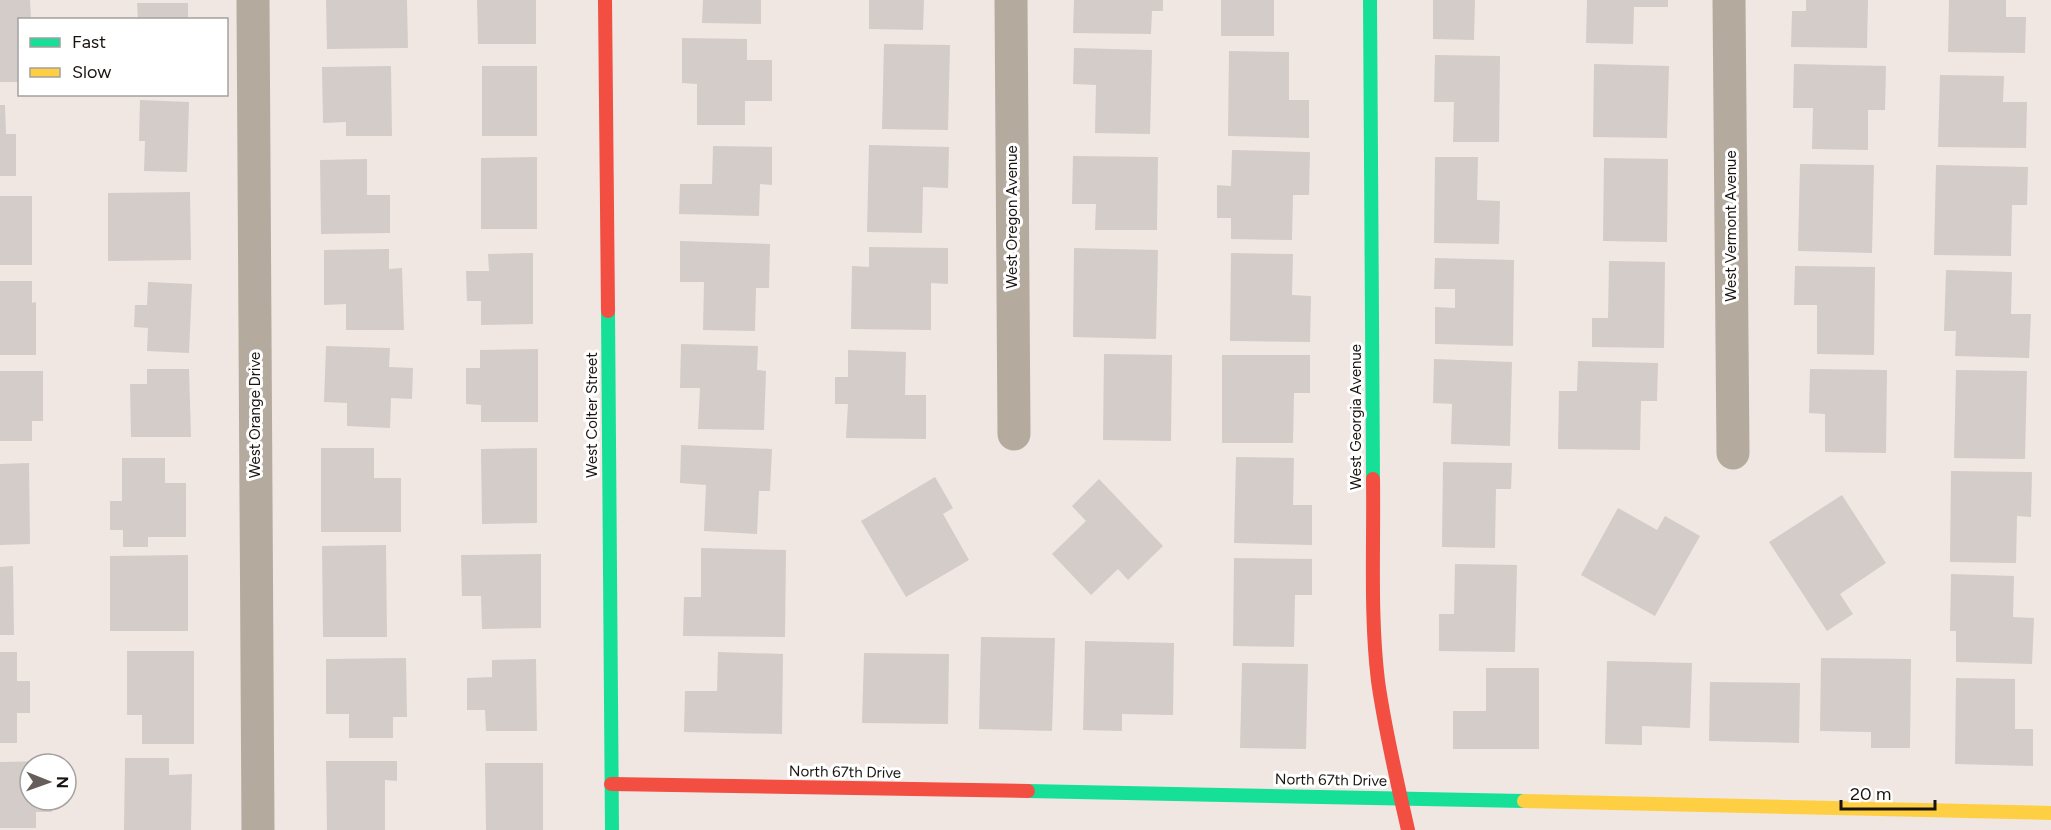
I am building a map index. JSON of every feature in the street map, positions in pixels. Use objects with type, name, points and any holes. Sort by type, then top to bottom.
[{"type":"street","name":"West Orange Drive","points":[[253,0],[258,830]]},
{"type":"street","name":"West Colter Street","points":[[605,0],[612,830]]},
{"type":"street","name":"West Oregon Avenue","points":[[1011,0],[1014,434]]},
{"type":"street","name":"West Georgia Avenue","points":[[1370,0],[1374,608],[1378,679],[1387,736],[1408,830]]},
{"type":"street","name":"West Vermont Avenue","points":[[1729,0],[1733,453]]},
{"type":"street","name":"North 67th Drive","points":[[611,784],[1401,798],[2051,813]]},
{"type":"building","points":[[0,0],[30,0],[31,18],[18,18],[18,82],[0,82]]},
{"type":"building","points":[[326,0],[407,0],[408,48],[327,49]]},
{"type":"building","points":[[477,0],[536,0],[536,44],[478,44]]},
{"type":"building","points":[[703,0],[761,0],[761,24],[702,23]]},
{"type":"building","points":[[869,0],[924,0],[923,30],[869,29]]},
{"type":"building","points":[[1074,0],[1163,0],[1163,11],[1152,11],[1151,34],[1073,33]]},
{"type":"building","points":[[1221,0],[1274,0],[1274,36],[1221,36]]},
{"type":"building","points":[[1433,0],[1475,0],[1474,40],[1433,39]]},
{"type":"building","points":[[1587,0],[1668,0],[1668,7],[1634,7],[1633,44],[1586,43]]},
{"type":"building","points":[[1806,0],[1868,0],[1867,48],[1791,47],[1792,11],[1806,11]]},
{"type":"building","points":[[1949,0],[2006,0],[2006,17],[2026,17],[2025,53],[1948,52]]},
{"type":"building","points":[[137,3],[188,3],[188,18],[138,18]]},
{"type":"building","points":[[682,38],[747,39],[747,60],[772,60],[772,101],[745,101],[745,125],[697,125],[697,84],[682,83]]},
{"type":"building","points":[[884,44],[950,45],[948,130],[882,129]]},
{"type":"building","points":[[1074,48],[1152,50],[1150,134],[1095,133],[1096,85],[1073,84]]},
{"type":"building","points":[[1229,51],[1289,52],[1289,100],[1309,100],[1309,138],[1228,136]]},
{"type":"building","points":[[1435,55],[1500,56],[1499,142],[1453,142],[1454,102],[1434,102]]},
{"type":"building","points":[[1594,64],[1669,66],[1667,138],[1593,137]]},
{"type":"building","points":[[1794,64],[1886,66],[1885,110],[1868,110],[1868,150],[1812,149],[1813,108],[1793,108]]},
{"type":"building","points":[[391,66],[392,136],[346,136],[346,122],[323,123],[322,67]]},
{"type":"building","points":[[482,66],[537,66],[537,136],[482,136]]},
{"type":"building","points":[[1940,75],[2004,76],[2003,102],[2027,102],[2026,148],[1938,147]]},
{"type":"building","points":[[140,100],[189,102],[187,172],[144,171],[145,141],[139,141]]},
{"type":"building","points":[[0,105],[5,105],[6,134],[16,134],[16,176],[0,176]]},
{"type":"building","points":[[869,145],[949,147],[948,188],[923,187],[922,233],[867,232]]},
{"type":"building","points":[[713,146],[772,147],[772,185],[760,184],[759,216],[679,214],[680,184],[712,184]]},
{"type":"building","points":[[1232,150],[1310,152],[1309,195],[1293,195],[1292,240],[1231,239],[1231,218],[1217,218],[1217,185],[1231,186]]},
{"type":"building","points":[[1073,156],[1158,157],[1157,230],[1095,230],[1096,204],[1072,204]]},
{"type":"building","points":[[537,157],[537,229],[481,229],[481,158]]},
{"type":"building","points":[[1435,157],[1478,157],[1477,200],[1500,201],[1499,244],[1434,243]]},
{"type":"building","points":[[1604,158],[1668,159],[1667,242],[1603,241]]},
{"type":"building","points":[[367,159],[367,195],[390,195],[390,233],[321,234],[320,160]]},
{"type":"building","points":[[1800,164],[1874,165],[1872,253],[1798,251]]},
{"type":"building","points":[[1936,165],[2028,167],[2027,205],[2012,205],[2011,256],[1934,255]]},
{"type":"building","points":[[190,192],[191,260],[108,261],[108,193]]},
{"type":"building","points":[[0,196],[32,196],[32,265],[0,265]]},
{"type":"building","points":[[680,241],[770,244],[769,288],[756,288],[755,331],[703,330],[704,282],[680,282]]},
{"type":"building","points":[[869,247],[948,248],[948,284],[931,283],[931,330],[851,329],[852,266],[869,267]]},
{"type":"building","points":[[1074,248],[1158,250],[1156,339],[1073,337]]},
{"type":"building","points":[[389,249],[389,269],[402,268],[404,330],[346,330],[346,304],[324,305],[324,250]]},
{"type":"building","points":[[533,253],[533,324],[481,325],[481,301],[467,301],[466,271],[489,271],[488,254]]},
{"type":"building","points":[[1231,253],[1293,254],[1292,295],[1311,296],[1310,342],[1230,341]]},
{"type":"building","points":[[1435,258],[1514,260],[1513,346],[1435,344],[1435,307],[1455,308],[1455,289],[1434,289]]},
{"type":"building","points":[[1609,261],[1665,262],[1664,348],[1592,347],[1592,318],[1608,318]]},
{"type":"building","points":[[1795,266],[1875,267],[1874,355],[1817,354],[1817,305],[1794,305]]},
{"type":"building","points":[[1946,270],[2012,272],[2011,314],[2031,314],[2029,358],[1955,356],[1956,331],[1944,331]]},
{"type":"building","points":[[0,281],[32,281],[32,303],[36,302],[36,355],[0,355]]},
{"type":"building","points":[[148,282],[192,284],[189,353],[147,351],[148,328],[134,327],[135,305],[147,305]]},
{"type":"building","points":[[681,344],[758,346],[757,370],[766,371],[764,430],[698,429],[700,388],[680,388]]},
{"type":"building","points":[[326,346],[390,348],[389,367],[413,368],[412,399],[391,398],[390,428],[347,426],[347,403],[324,402]]},
{"type":"building","points":[[538,349],[538,422],[481,422],[481,405],[466,404],[466,368],[480,368],[480,350]]},
{"type":"building","points":[[848,350],[906,352],[905,395],[926,395],[926,439],[846,438],[848,404],[835,404],[835,377],[848,377]]},
{"type":"building","points":[[1104,354],[1172,355],[1171,441],[1103,440]]},
{"type":"building","points":[[1222,355],[1310,355],[1310,393],[1294,393],[1293,443],[1222,443]]},
{"type":"building","points":[[1434,359],[1512,362],[1510,446],[1451,444],[1452,404],[1433,403]]},
{"type":"building","points":[[1578,361],[1658,363],[1657,401],[1641,401],[1640,450],[1558,449],[1559,391],[1577,391]]},
{"type":"building","points":[[147,369],[189,369],[191,437],[131,437],[130,384],[147,384]]},
{"type":"building","points":[[1810,369],[1887,370],[1886,453],[1825,452],[1825,414],[1809,413]]},
{"type":"building","points":[[1956,370],[2027,371],[2025,459],[1954,458]]},
{"type":"building","points":[[0,371],[43,371],[43,421],[32,421],[32,441],[0,441]]},
{"type":"building","points":[[681,445],[772,449],[770,491],[759,491],[757,534],[704,531],[706,485],[680,483]]},
{"type":"building","points":[[321,448],[374,448],[374,478],[401,478],[401,532],[321,532]]},
{"type":"building","points":[[537,448],[537,523],[482,524],[481,449]]},
{"type":"building","points":[[1236,457],[1294,458],[1293,505],[1312,505],[1312,545],[1234,543]]},
{"type":"building","points":[[122,458],[165,458],[165,483],[186,483],[186,537],[148,537],[148,547],[123,547],[123,530],[110,530],[110,501],[122,501]]},
{"type":"building","points":[[1443,462],[1512,463],[1511,489],[1496,489],[1495,548],[1442,547]]},
{"type":"building","points":[[29,463],[30,544],[0,545],[0,464]]},
{"type":"building","points":[[1951,471],[2032,472],[2031,517],[2017,516],[2016,563],[1950,562]]},
{"type":"building","points":[[935,477],[953,508],[943,514],[969,560],[906,597],[861,521]]},
{"type":"building","points":[[1099,479],[1163,546],[1128,580],[1118,569],[1091,595],[1052,554],[1086,521],[1072,506]]},
{"type":"building","points":[[1842,495],[1886,563],[1840,594],[1853,614],[1827,631],[1769,542]]},
{"type":"building","points":[[1618,508],[1657,530],[1665,516],[1700,536],[1655,616],[1581,575]]},
{"type":"building","points":[[386,545],[387,637],[323,637],[322,546]]},
{"type":"building","points":[[701,548],[786,550],[785,637],[683,636],[684,597],[701,597]]},
{"type":"building","points":[[541,554],[541,628],[482,629],[481,596],[462,596],[461,555]]},
{"type":"building","points":[[188,555],[188,631],[110,631],[110,556]]},
{"type":"building","points":[[1234,558],[1312,559],[1312,595],[1295,595],[1294,647],[1233,646]]},
{"type":"building","points":[[1455,564],[1517,565],[1515,652],[1439,651],[1439,614],[1454,614]]},
{"type":"building","points":[[13,566],[14,635],[0,635],[0,567]]},
{"type":"building","points":[[1951,574],[2014,576],[2013,617],[2034,618],[2032,664],[1956,662],[1956,631],[1950,631]]},
{"type":"building","points":[[981,637],[1055,638],[1052,731],[979,729]]},
{"type":"building","points":[[1085,641],[1174,643],[1173,715],[1122,714],[1122,731],[1083,730]]},
{"type":"building","points":[[127,651],[194,651],[194,744],[142,744],[142,715],[127,715]]},
{"type":"building","points":[[0,652],[17,652],[17,681],[30,681],[30,713],[17,713],[17,743],[0,743]]},
{"type":"building","points":[[718,652],[783,654],[782,734],[684,732],[685,691],[717,691]]},
{"type":"building","points":[[864,653],[949,654],[948,724],[862,723]]},
{"type":"building","points":[[406,658],[407,717],[393,717],[393,738],[349,738],[349,714],[326,714],[326,659]]},
{"type":"building","points":[[1821,658],[1911,659],[1910,748],[1871,748],[1871,732],[1820,731]]},
{"type":"building","points":[[536,659],[537,731],[486,731],[485,710],[467,710],[467,678],[492,677],[492,660]]},
{"type":"building","points":[[1607,661],[1692,663],[1690,728],[1642,726],[1642,745],[1605,744]]},
{"type":"building","points":[[1242,663],[1308,664],[1306,749],[1240,748]]},
{"type":"building","points":[[1486,668],[1539,668],[1539,749],[1453,749],[1453,711],[1486,711]]},
{"type":"building","points":[[1956,678],[2015,679],[2015,729],[2033,729],[2033,766],[1955,764]]},
{"type":"building","points":[[1710,682],[1800,683],[1799,743],[1709,741]]},
{"type":"building","points":[[125,758],[169,758],[169,775],[192,774],[191,830],[124,830]]},
{"type":"building","points":[[326,761],[397,761],[397,781],[385,780],[385,830],[327,830]]},
{"type":"building","points":[[0,762],[18,762],[18,812],[36,812],[36,828],[0,828]]},
{"type":"building","points":[[485,763],[543,763],[543,830],[486,830]]},
{"type":"traffic: fast","points":[[1370,0],[1373,479]]},
{"type":"traffic: fast","points":[[608,311],[612,830]]},
{"type":"traffic: fast","points":[[1028,791],[1524,801]]},
{"type":"traffic: slow","points":[[1524,801],[2051,813]]},
{"type":"traffic: jam","points":[[605,0],[608,311]]},
{"type":"traffic: jam","points":[[1373,479],[1373,606],[1378,681],[1408,830]]},
{"type":"traffic: jam","points":[[611,784],[1028,791]]}]
